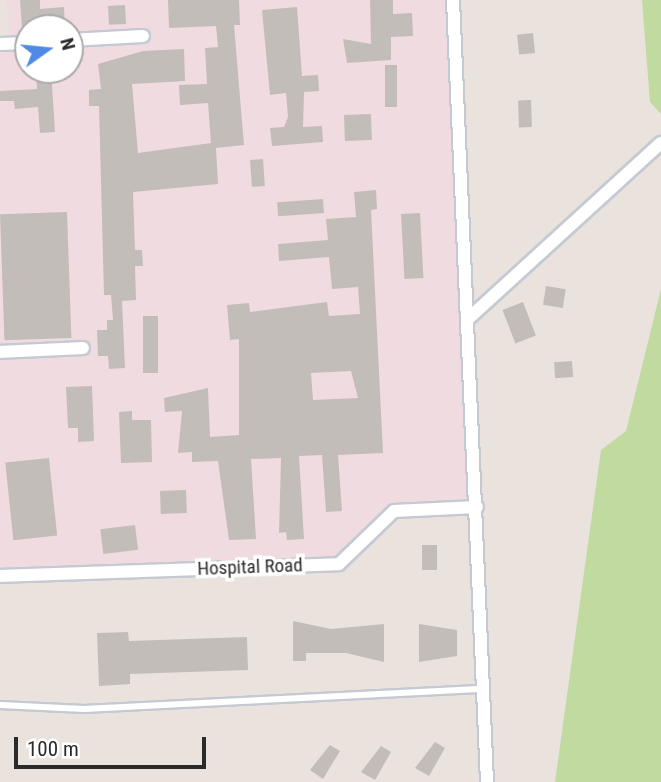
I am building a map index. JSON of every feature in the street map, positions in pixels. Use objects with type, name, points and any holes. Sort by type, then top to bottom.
[{"type":"street","points":[[453,0],[487,782]]},
{"type":"street","points":[[84,39],[143,36]]},
{"type":"street","points":[[468,319],[661,142]]},
{"type":"street","points":[[0,352],[83,348]]},
{"type":"street","name":"Hospital Road","points":[[0,576],[339,564],[394,510],[477,507]]},
{"type":"lane","points":[[0,705],[84,709],[484,688]]},
{"type":"shaded area","points":[[6,0],[453,0],[476,505],[401,508],[351,558],[0,574],[0,47],[11,46]]},
{"type":"green space","points":[[642,0],[661,0],[661,114],[650,102]]},
{"type":"green space","points":[[661,289],[661,782],[555,782],[601,450],[626,431]]},
{"type":"building","points":[[20,0],[40,0],[40,9],[64,7],[64,14],[21,14]]},
{"type":"building","points":[[168,0],[239,0],[240,25],[234,25],[244,145],[216,148],[218,184],[133,192],[135,250],[142,250],[143,266],[135,266],[136,300],[122,301],[125,368],[109,369],[108,356],[98,356],[97,330],[107,330],[107,320],[113,320],[111,295],[104,295],[99,106],[89,106],[89,90],[101,89],[98,64],[143,51],[184,49],[185,81],[132,84],[138,153],[211,143],[208,103],[180,105],[179,85],[207,84],[205,48],[218,47],[216,26],[169,28]]},
{"type":"building","points":[[370,0],[393,0],[393,14],[412,13],[413,36],[391,37],[391,60],[347,63],[343,39],[371,44]]},
{"type":"building","points":[[125,5],[126,24],[109,25],[108,6]]},
{"type":"building","points":[[297,7],[302,76],[318,75],[319,91],[304,92],[303,127],[322,126],[323,142],[272,146],[270,128],[284,127],[288,117],[286,93],[270,95],[262,10]]},
{"type":"building","points":[[533,33],[535,53],[519,55],[517,35]]},
{"type":"building","points":[[385,65],[397,65],[397,107],[385,107]]},
{"type":"building","points":[[37,84],[52,84],[55,132],[40,133],[38,107],[15,109],[14,101],[0,101],[0,91],[37,89]]},
{"type":"building","points":[[518,100],[531,100],[532,127],[519,127]]},
{"type":"building","points":[[371,114],[372,140],[345,141],[344,115]]},
{"type":"building","points":[[263,159],[265,186],[252,187],[250,160]]},
{"type":"building","points":[[376,190],[377,209],[371,210],[383,453],[338,455],[342,511],[326,512],[322,455],[299,456],[304,539],[287,540],[286,532],[279,533],[281,458],[251,459],[256,539],[229,540],[218,461],[192,462],[192,452],[178,453],[182,411],[165,412],[164,398],[208,388],[210,437],[239,435],[239,339],[230,340],[227,305],[249,303],[250,312],[327,302],[329,316],[360,314],[358,287],[332,289],[329,257],[279,261],[278,244],[328,240],[326,219],[356,217],[354,192]],"holes":[[[351,371],[358,398],[313,400],[311,373]]]},
{"type":"building","points":[[323,199],[324,213],[278,216],[277,202]]},
{"type":"building","points":[[67,212],[71,338],[4,340],[0,214]]},
{"type":"building","points":[[420,213],[423,278],[404,279],[401,214]]},
{"type":"building","points":[[546,286],[566,289],[563,308],[543,305]]},
{"type":"building","points":[[523,302],[536,336],[515,343],[502,310]]},
{"type":"building","points":[[143,316],[158,316],[158,373],[143,373]]},
{"type":"building","points":[[572,361],[573,377],[555,378],[554,362]]},
{"type":"building","points":[[92,386],[94,441],[78,442],[78,428],[68,428],[66,387]]},
{"type":"building","points":[[132,411],[132,420],[151,420],[152,462],[121,463],[119,412]]},
{"type":"building","points":[[49,458],[57,536],[13,540],[5,463]]},
{"type":"building","points":[[186,490],[187,513],[161,514],[160,491]]},
{"type":"building","points":[[135,525],[138,550],[103,554],[100,529]]},
{"type":"building","points":[[422,545],[437,545],[437,570],[422,570]]},
{"type":"building","points":[[293,621],[331,629],[384,624],[384,662],[346,653],[306,653],[306,661],[293,661]]},
{"type":"building","points":[[419,624],[457,630],[457,656],[419,662]]},
{"type":"building","points":[[128,632],[129,641],[247,637],[248,670],[130,674],[130,684],[99,686],[97,633]]},
{"type":"building","points":[[435,742],[445,748],[429,776],[415,768]]},
{"type":"building","points":[[330,745],[340,751],[323,779],[310,770]]},
{"type":"building","points":[[381,746],[391,752],[375,780],[361,772]]}]
